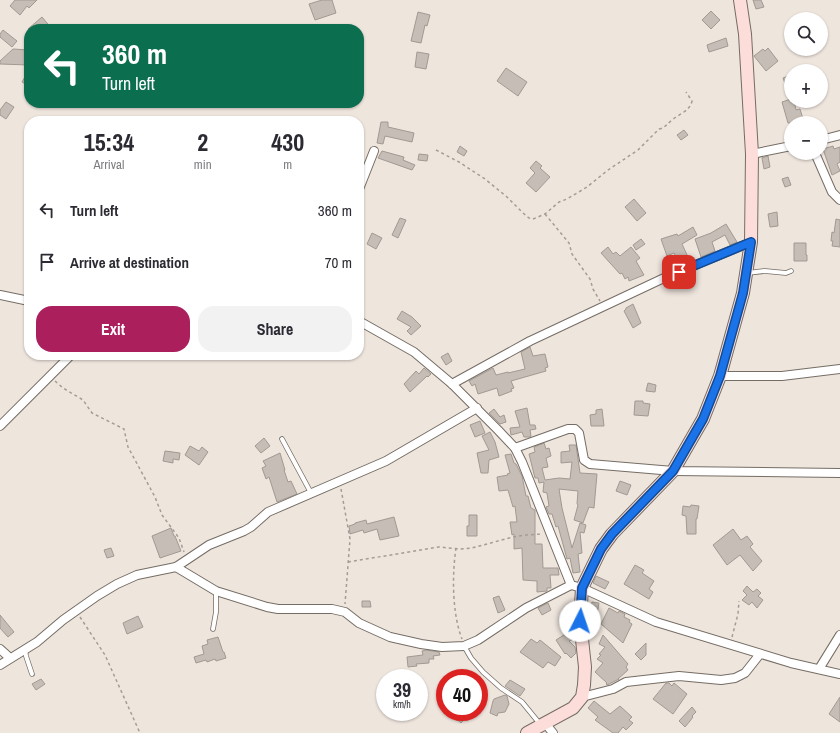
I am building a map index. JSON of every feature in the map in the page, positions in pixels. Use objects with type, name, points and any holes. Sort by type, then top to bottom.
[{"type":"street","points":[[176,567],[216,591],[272,608],[332,608],[345,612],[359,623],[390,637],[442,647],[464,646],[478,640],[526,608],[577,587],[612,534],[673,471],[703,419],[720,376],[743,293],[751,242],[752,154],[745,34],[740,0]]},
{"type":"street","points":[[828,138],[840,135]]},
{"type":"street","points":[[752,154],[784,147]]},
{"type":"street","points":[[364,176],[374,151]]},
{"type":"street","points":[[818,160],[832,192],[840,200]]},
{"type":"street","points":[[452,384],[530,341],[664,278],[751,242]]},
{"type":"street","points":[[0,294],[24,300]]},
{"type":"street","points":[[364,324],[414,352],[452,384],[515,448],[550,532],[577,587],[585,668],[582,697],[573,708],[527,733]]},
{"type":"street","points":[[0,426],[66,360]]},
{"type":"street","points":[[720,376],[782,376],[840,369]]},
{"type":"street","points":[[0,665],[37,642],[75,612],[117,584],[137,575],[176,567],[209,545],[251,527],[268,512],[386,461],[477,408]]},
{"type":"street","points":[[515,448],[568,429],[575,429],[579,433],[584,460],[590,464],[673,471],[840,472]]},
{"type":"street","points":[[577,587],[656,622],[760,654],[840,674]]},
{"type":"street","points":[[819,669],[840,635]]},
{"type":"street","points":[[0,649],[10,658]]},
{"type":"street","points":[[582,697],[613,689],[626,682],[679,676],[721,680],[735,678],[745,672],[760,654]]},
{"type":"street","points":[[543,724],[552,733]]},
{"type":"lane","points":[[747,273],[765,271],[786,273],[791,271]]},
{"type":"lane","points":[[282,439],[311,494]]},
{"type":"lane","points":[[213,629],[216,612],[216,591]]},
{"type":"lane","points":[[464,646],[471,658],[483,672],[506,692],[522,702],[543,724]]},
{"type":"lane","points":[[25,649],[32,674]]},
{"type":"path","points":[[436,150],[459,162],[485,179],[529,218],[533,219],[545,214],[559,202],[587,187],[638,150],[659,128],[663,128],[684,112],[692,103],[686,92]]},
{"type":"path","points":[[545,214],[569,243],[572,254],[590,279],[603,308]]},
{"type":"path","points":[[50,375],[63,388],[83,400],[92,413],[124,429],[128,447],[155,497],[162,515],[179,538],[187,560]]},
{"type":"path","points":[[340,482],[350,539],[345,612]]},
{"type":"path","points":[[348,562],[439,547],[472,548],[513,537],[550,532]]},
{"type":"path","points":[[456,548],[453,581],[459,630],[464,646]]},
{"type":"path","points":[[730,644],[738,614],[739,601]]},
{"type":"path","points":[[75,612],[83,620],[105,655],[140,733]]},
{"type":"building","points":[[15,0],[37,0],[29,8],[27,6],[20,15],[10,6]]},
{"type":"building","points":[[322,0],[332,0],[336,13],[315,20],[309,4]]},
{"type":"building","points":[[753,0],[761,0],[764,7],[756,9]]},
{"type":"building","points":[[711,11],[720,20],[711,29],[702,20]]},
{"type":"building","points":[[418,12],[430,15],[427,26],[425,25],[421,43],[411,41]]},
{"type":"building","points":[[42,17],[48,24],[34,24]]},
{"type":"building","points":[[3,30],[17,41],[12,47],[0,37]]},
{"type":"building","points":[[726,38],[728,46],[709,52],[707,45]]},
{"type":"building","points":[[768,48],[778,61],[766,71],[754,56],[763,49],[765,51]]},
{"type":"building","points":[[13,49],[24,50],[24,65],[0,64],[0,61]]},
{"type":"building","points":[[417,52],[429,54],[426,69],[415,67]]},
{"type":"building","points":[[506,68],[527,82],[518,96],[497,81]]},
{"type":"building","points":[[784,101],[784,108],[796,108],[796,110],[800,109],[802,116],[786,116],[782,102]]},
{"type":"building","points":[[6,102],[14,107],[6,119],[0,115],[0,110]]},
{"type":"building","points":[[381,122],[388,122],[388,127],[414,133],[412,142],[385,136],[383,144],[377,143]]},
{"type":"building","points":[[684,130],[688,135],[681,140],[677,135]]},
{"type":"building","points":[[460,146],[467,151],[464,156],[457,152]]},
{"type":"building","points":[[833,146],[834,149],[840,147],[840,162],[837,164],[840,171],[832,175],[827,160],[828,148]]},
{"type":"building","points":[[382,151],[404,157],[403,160],[415,165],[412,170],[378,158]]},
{"type":"building","points":[[419,154],[428,155],[427,161],[418,160]]},
{"type":"building","points":[[768,156],[770,167],[764,169],[762,158]]},
{"type":"building","points":[[536,161],[542,166],[540,168],[550,177],[536,192],[526,183],[535,173],[530,168]]},
{"type":"building","points":[[788,177],[791,185],[785,187],[782,179]]},
{"type":"building","points":[[634,199],[646,213],[637,221],[625,207]]},
{"type":"building","points":[[777,212],[778,226],[770,227],[768,214]]},
{"type":"building","points":[[400,218],[406,220],[398,238],[392,235]]},
{"type":"building","points":[[836,219],[840,220],[840,247],[832,246],[833,241],[831,241]]},
{"type":"building","points":[[726,224],[737,242],[730,245],[725,235],[712,242],[715,251],[701,257],[695,239],[711,233]]},
{"type":"building","points":[[693,227],[697,235],[682,244],[688,257],[685,259],[686,263],[680,265],[674,253],[667,256],[661,239],[677,234],[678,236]]},
{"type":"building","points":[[372,233],[382,238],[376,249],[367,244]]},
{"type":"building","points":[[641,239],[645,244],[636,250],[633,245]]},
{"type":"building","points":[[794,243],[806,243],[807,261],[794,261]]},
{"type":"building","points":[[608,247],[613,254],[616,252],[620,256],[631,247],[640,258],[636,261],[644,275],[629,281],[628,277],[625,279],[622,273],[620,274],[601,253]]},
{"type":"building","points":[[633,304],[641,323],[633,328],[624,311]]},
{"type":"building","points":[[402,311],[412,317],[421,326],[411,335],[407,331],[411,327],[397,319]]},
{"type":"building","points":[[530,347],[533,356],[545,354],[548,367],[545,368],[546,371],[511,381],[514,388],[511,389],[512,391],[499,396],[497,388],[478,394],[475,384],[472,386],[469,381],[493,368],[496,375],[525,369],[521,352]]},
{"type":"building","points":[[448,353],[452,361],[446,365],[441,357]]},
{"type":"building","points":[[424,368],[431,374],[410,392],[404,384],[416,371],[419,374]]},
{"type":"building","points":[[648,383],[656,385],[655,392],[646,391]]},
{"type":"building","points":[[635,401],[643,401],[643,403],[650,404],[648,416],[634,415]]},
{"type":"building","points":[[527,408],[530,425],[535,425],[536,429],[530,430],[530,437],[524,437],[522,432],[511,435],[510,428],[520,427],[515,411]]},
{"type":"building","points":[[494,409],[500,417],[504,415],[506,422],[500,424],[489,413]]},
{"type":"building","points":[[602,409],[604,426],[591,426],[590,415],[596,414],[596,410]]},
{"type":"building","points":[[480,421],[485,433],[475,437],[470,425]]},
{"type":"building","points":[[490,432],[495,442],[499,457],[489,460],[488,473],[481,473],[477,453],[489,450],[482,436]]},
{"type":"building","points":[[264,438],[270,446],[261,453],[255,446]]},
{"type":"building","points":[[544,443],[546,449],[549,448],[551,456],[546,458],[548,467],[542,468],[545,480],[559,478],[570,479],[572,462],[561,463],[561,452],[570,451],[569,445],[576,445],[580,473],[597,474],[594,508],[589,507],[583,523],[574,520],[578,505],[578,491],[559,489],[572,548],[580,523],[586,525],[584,533],[580,532],[582,553],[578,554],[580,572],[573,573],[570,558],[567,559],[558,526],[556,527],[552,514],[549,514],[546,507],[549,506],[547,493],[543,492],[544,482],[539,483],[538,478],[535,478],[529,454],[535,452],[534,447]]},
{"type":"building","points":[[190,446],[199,451],[202,447],[208,452],[199,465],[185,455]]},
{"type":"building","points":[[165,451],[180,453],[179,460],[173,459],[173,463],[163,461]]},
{"type":"building","points":[[280,453],[288,482],[291,481],[297,494],[277,502],[269,477],[266,479],[262,468],[266,466],[263,461]]},
{"type":"building","points":[[511,454],[514,463],[522,476],[526,496],[528,496],[531,508],[535,510],[535,544],[542,544],[543,568],[558,568],[559,575],[550,575],[551,588],[547,588],[547,591],[537,592],[537,581],[523,580],[522,548],[514,549],[514,534],[512,535],[510,522],[517,522],[515,506],[513,507],[508,490],[499,491],[497,477],[508,475],[507,474],[510,473],[505,455]]},
{"type":"building","points":[[620,481],[631,485],[627,495],[616,491]]},
{"type":"building","points":[[691,505],[699,506],[696,519],[696,534],[687,534],[686,516],[682,515],[683,506],[690,507]]},
{"type":"building","points":[[469,515],[477,515],[477,536],[467,536]]},
{"type":"building","points":[[394,517],[399,536],[380,540],[377,529],[364,533],[363,530],[350,534],[349,526],[355,523],[366,520],[367,524]]},
{"type":"building","points":[[171,528],[181,551],[160,558],[152,536]]},
{"type":"building","points":[[733,529],[741,540],[747,536],[753,544],[750,547],[762,561],[753,571],[740,555],[727,565],[713,545]]},
{"type":"building","points":[[111,548],[114,556],[107,558],[104,550]]},
{"type":"building","points":[[635,565],[644,570],[642,573],[654,581],[649,589],[653,592],[649,599],[624,584]]},
{"type":"building","points":[[596,576],[609,582],[605,589],[593,583]]},
{"type":"building","points":[[747,586],[753,592],[757,589],[761,593],[758,596],[763,600],[757,608],[752,602],[749,605],[742,600],[747,595],[743,591]]},
{"type":"building","points":[[499,596],[505,610],[498,613],[493,598]]},
{"type":"building","points":[[362,601],[370,601],[371,607],[362,607]]},
{"type":"building","points":[[592,602],[599,603],[596,620],[589,618]]},
{"type":"building","points":[[548,603],[551,610],[542,615],[538,608]]},
{"type":"building","points":[[609,608],[618,613],[619,611],[625,614],[624,617],[630,620],[629,622],[632,624],[623,643],[601,624]]},
{"type":"building","points":[[0,615],[14,632],[8,637],[0,628]]},
{"type":"building","points":[[138,616],[143,627],[127,634],[123,623]]},
{"type":"building","points":[[567,633],[572,640],[569,641],[575,647],[576,653],[571,658],[566,653],[565,654],[556,640]]},
{"type":"building","points":[[603,635],[628,664],[626,667],[628,670],[619,679],[607,685],[607,683],[595,672],[603,663],[597,659],[605,647],[599,644]]},
{"type":"building","points":[[218,637],[226,658],[216,661],[215,659],[207,662],[206,660],[196,663],[194,657],[204,654],[202,646],[208,644],[207,640]]},
{"type":"building","points":[[531,639],[537,643],[540,640],[561,657],[555,666],[548,662],[543,668],[520,652]]},
{"type":"building","points":[[646,643],[646,655],[641,660],[635,654]]},
{"type":"building","points":[[426,650],[439,652],[440,655],[433,656],[434,659],[429,659],[429,663],[416,664],[417,666],[408,667],[407,657],[423,655],[422,651]]},
{"type":"building","points":[[41,679],[45,684],[36,690],[32,684]]},
{"type":"building","points":[[510,680],[525,689],[520,696],[505,686]]},
{"type":"building","points":[[666,683],[669,683],[672,686],[674,683],[687,694],[673,714],[653,699]]},
{"type":"building","points":[[505,695],[507,696],[509,704],[505,712],[498,713],[497,716],[490,713],[494,699]]},
{"type":"building","points":[[840,697],[840,722],[829,714]]},
{"type":"building","points":[[594,701],[610,714],[620,706],[632,717],[629,720],[633,723],[626,730],[623,727],[618,733],[613,733],[595,720],[598,717],[588,708]]},
{"type":"building","points":[[692,707],[696,712],[685,727],[679,721]]},
{"type":"route","points":[[580,621],[582,588],[601,549],[612,534],[673,471],[703,419],[720,376],[743,293],[751,242],[679,272]]}]
